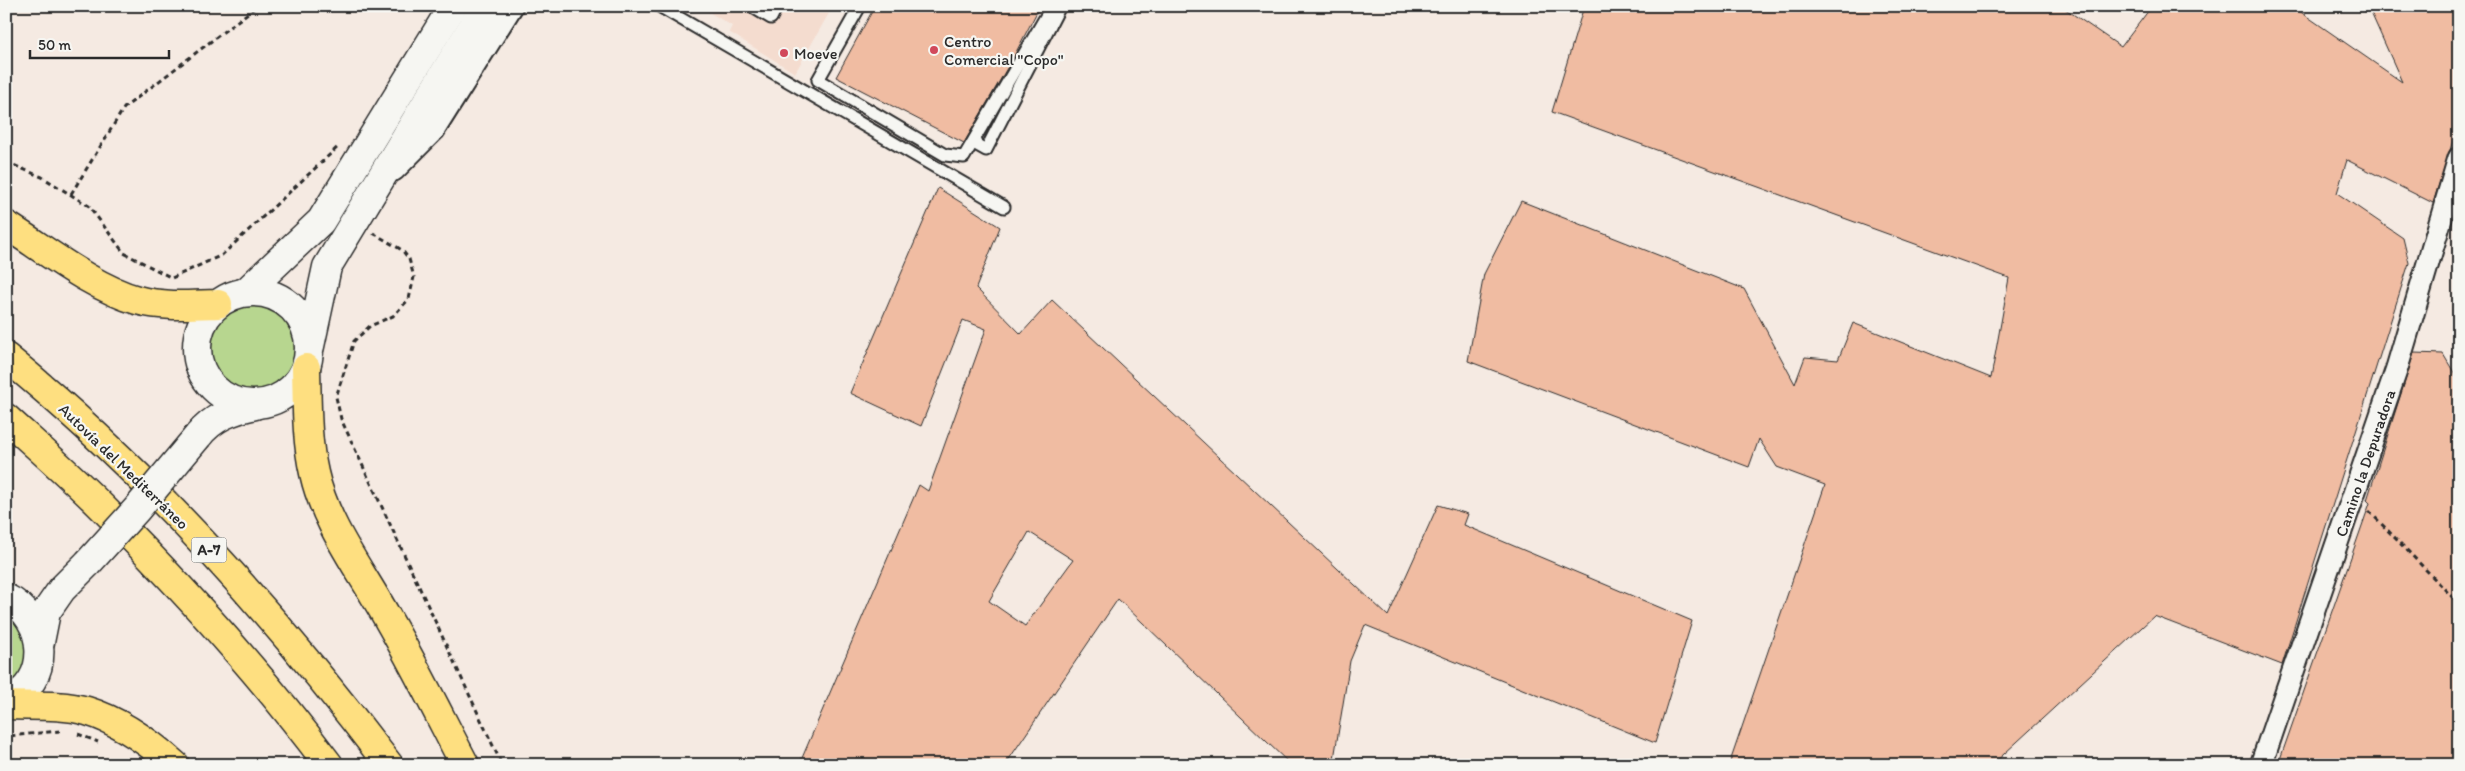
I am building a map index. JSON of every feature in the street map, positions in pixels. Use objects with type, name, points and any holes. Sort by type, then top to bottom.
[{"type":"highway","points":[[6,225],[97,282],[137,300],[174,305],[218,304]]},
{"type":"highway","name":"Autovía del Mediterráneo","points":[[6,357],[35,381],[136,474],[202,542],[258,603],[342,703],[389,765]]},
{"type":"highway","points":[[308,357],[308,440],[314,474],[324,504],[341,540],[389,620],[465,765]]},
{"type":"highway","points":[[6,418],[103,508],[223,634],[329,765]]},
{"type":"highway","points":[[6,705],[51,706],[86,711],[119,724],[154,747],[174,765]]},
{"type":"main road","points":[[247,292],[321,221],[453,6]]},
{"type":"main road","points":[[6,701],[23,691],[33,676],[40,660],[40,642],[46,612],[62,589],[137,509],[202,431],[228,411],[274,400],[288,393],[299,381],[308,357],[327,267],[356,222],[485,6]]},
{"type":"main road","points":[[202,431],[212,400],[198,361],[196,345],[206,316],[218,304],[231,295],[247,292],[266,293],[282,300],[297,312],[306,328],[308,357]]},
{"type":"main road","points":[[204,376],[214,389],[228,398],[243,403],[259,404]]},
{"type":"main road","points":[[6,596],[34,597],[62,589]]},
{"type":"main road","points":[[6,596],[26,612],[35,626],[40,642]]},
{"type":"street","points":[[374,190],[434,130],[512,6]]},
{"type":"street","name":"Camino la Depuradora","points":[[2261,765],[2397,368],[2459,158]]},
{"type":"lane","points":[[659,6],[1004,207]]},
{"type":"lane","points":[[751,6],[771,18],[777,6]]},
{"type":"lane","points":[[860,6],[818,80],[945,156],[964,158],[1052,6]]},
{"type":"lane","points":[[977,145],[986,150],[1060,6]]},
{"type":"path","points":[[70,194],[124,108],[257,6]]},
{"type":"path","points":[[6,162],[42,176],[89,206],[124,253],[172,278],[222,255],[345,140]]},
{"type":"path","points":[[356,222],[402,250],[409,259],[414,277],[409,299],[393,316],[370,326],[354,341],[336,397],[341,419],[502,765]]},
{"type":"path","points":[[2353,495],[2459,604]]},
{"type":"path","points":[[6,729],[9,736],[68,730]]},
{"type":"path","points":[[77,734],[103,744]]},
{"type":"shaded area","name":"Moeve","points":[[699,6],[833,6],[795,73],[729,32],[732,26]]},
{"type":"green space","points":[[252,304],[270,307],[285,317],[295,332],[298,350],[295,368],[285,383],[270,393],[252,396],[234,393],[219,383],[209,368],[206,350],[209,332],[219,317],[234,307]]},
{"type":"green space","points":[[6,607],[19,616],[32,662],[6,694]]},
{"type":"building","name":"Centro Comercial \"Copo\"","points":[[875,6],[1040,6],[1014,56],[964,143],[836,77]]},
{"type":"building","points":[[1584,6],[2061,6],[2121,47],[2152,6],[2292,6],[2402,82],[2368,6],[2459,6],[2459,122],[2433,203],[2347,160],[2337,193],[2403,238],[2409,263],[2282,665],[2154,616],[1992,765],[1729,765],[1825,485],[1777,467],[1759,439],[1749,467],[1468,361],[1484,274],[1521,201],[1744,289],[1795,384],[1805,357],[1838,360],[1853,323],[1991,378],[2009,278],[1552,112]]},
{"type":"building","points":[[938,188],[1000,227],[976,288],[1021,334],[1052,300],[1388,616],[1438,505],[1468,514],[1464,525],[1692,621],[1655,743],[1365,625],[1350,661],[1333,765],[1291,765],[1118,599],[1005,765],[799,765],[919,485],[928,491],[986,329],[963,320],[921,426],[850,393]],"holes":[[[1029,532],[1073,560],[1025,626],[989,601]]]},
{"type":"building","points":[[2414,353],[2443,354],[2459,381],[2459,765],[2278,765],[2370,503],[2367,500]]},
{"type":"place","name":"Centro Comercial \"Copo\"","points":[[934,50]]},
{"type":"place","name":"Moeve","points":[[784,53]]}]
